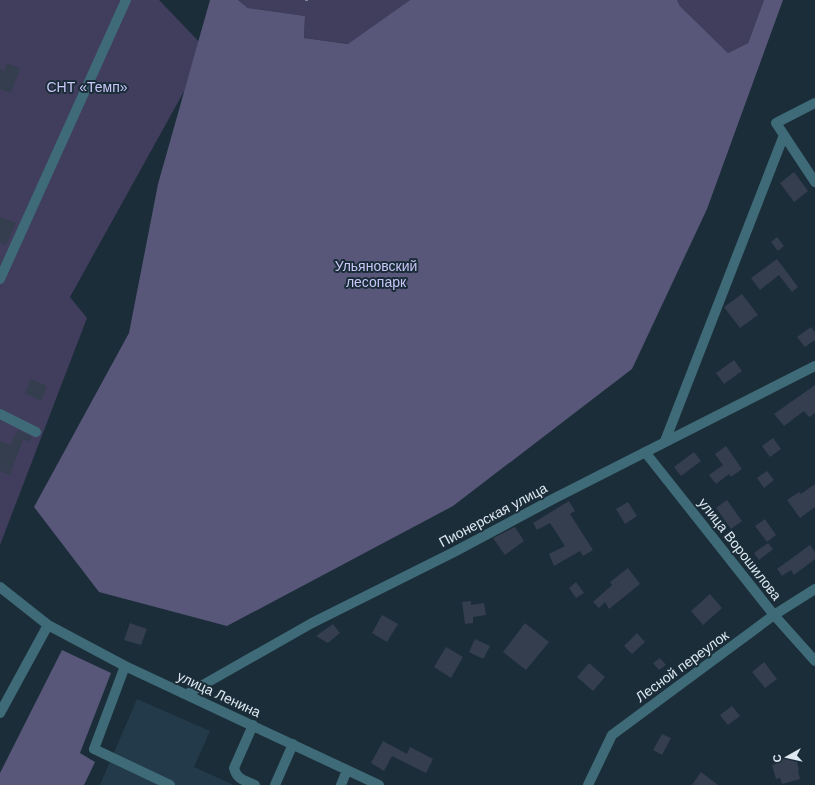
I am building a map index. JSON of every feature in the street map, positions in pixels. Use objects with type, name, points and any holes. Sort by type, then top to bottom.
[{"type":"street","points":[[0,279],[126,0]]},
{"type":"street","points":[[815,103],[776,122],[815,182]]},
{"type":"street","points":[[665,441],[784,135]]},
{"type":"street","name":"Пионерская улица","points":[[187,694],[312,623],[454,552],[665,441],[815,366]]},
{"type":"street","points":[[0,414],[36,432]]},
{"type":"street","name":"улица Ворошилова","points":[[645,452],[774,615],[815,661]]},
{"type":"street","name":"улица Ленина","points":[[0,587],[48,626],[125,666],[379,785]]},
{"type":"street","name":"Лесной переулок","points":[[588,785],[612,735],[774,615],[815,589]]},
{"type":"street","points":[[0,713],[48,626]]},
{"type":"street","points":[[125,666],[94,749],[170,785]]},
{"type":"street","points":[[253,726],[234,768],[238,778],[255,785]]},
{"type":"street","points":[[275,785],[293,744]]},
{"type":"street","points":[[341,785],[347,770]]},
{"type":"shaded area","points":[[137,699],[210,731],[194,767],[234,785],[100,785]]},
{"type":"green space","name":"СНТ «Темп»","points":[[0,0],[159,0],[207,50],[70,297],[87,318],[0,545]]},
{"type":"green space","name":"Ульяновский лесопарк","points":[[210,0],[238,0],[248,8],[305,16],[304,38],[348,44],[410,0],[677,0],[680,6],[728,53],[748,43],[764,0],[783,0],[707,209],[632,369],[453,506],[227,626],[99,592],[34,507],[129,333],[158,184]]},
{"type":"green space","points":[[238,0],[410,0],[349,44],[304,38],[305,16],[248,8]]},
{"type":"green space","points":[[677,0],[764,0],[748,43],[728,53],[680,6]]},
{"type":"green space","points":[[62,650],[111,673],[80,753],[95,762],[84,785],[0,785],[0,773]]},
{"type":"building","points":[[7,63],[20,68],[11,93],[0,89],[0,69],[4,71]]},
{"type":"building","points":[[794,172],[808,191],[794,202],[780,183]]},
{"type":"building","points":[[0,217],[16,223],[6,245],[0,242]]},
{"type":"building","points":[[777,237],[784,246],[778,251],[771,242]]},
{"type":"building","points":[[777,259],[798,287],[792,292],[779,275],[760,290],[751,278]]},
{"type":"building","points":[[742,294],[758,315],[740,328],[724,307]]},
{"type":"building","points":[[811,327],[815,332],[815,340],[805,347],[797,337]]},
{"type":"building","points":[[734,360],[742,371],[724,384],[716,373]]},
{"type":"building","points":[[31,379],[47,386],[41,401],[25,393]]},
{"type":"building","points":[[815,385],[815,413],[809,417],[804,411],[784,426],[774,414]]},
{"type":"building","points":[[18,430],[32,437],[29,442],[23,439],[10,475],[0,471],[0,441],[10,445]]},
{"type":"building","points":[[773,438],[781,449],[770,457],[762,446]]},
{"type":"building","points":[[726,446],[742,469],[731,477],[729,474],[716,484],[709,475],[723,465],[715,454]]},
{"type":"building","points":[[694,452],[701,461],[681,476],[674,467]]},
{"type":"building","points":[[767,471],[774,480],[764,488],[757,478]]},
{"type":"building","points":[[815,484],[815,507],[800,518],[787,500],[799,492],[801,494]]},
{"type":"building","points":[[727,500],[742,521],[731,529],[716,508]]},
{"type":"building","points":[[569,501],[575,511],[570,514],[593,550],[583,556],[580,551],[554,566],[549,554],[565,546],[550,523],[537,530],[533,523]]},
{"type":"building","points":[[628,502],[637,516],[625,524],[616,509]]},
{"type":"building","points":[[765,519],[776,535],[767,542],[755,526]]},
{"type":"building","points":[[515,527],[524,541],[505,555],[493,538]]},
{"type":"building","points":[[768,543],[773,549],[759,560],[754,553]]},
{"type":"building","points":[[810,545],[815,552],[815,559],[794,575],[791,570],[782,576],[777,569]]},
{"type":"building","points":[[628,568],[640,584],[609,609],[605,602],[599,608],[593,602],[612,585],[610,582]]},
{"type":"building","points":[[576,582],[584,593],[576,598],[569,588]]},
{"type":"building","points":[[710,594],[722,608],[703,625],[691,611]]},
{"type":"building","points":[[471,601],[471,605],[484,603],[486,615],[473,617],[473,623],[465,624],[462,602]]},
{"type":"building","points":[[382,615],[398,624],[387,642],[372,633]]},
{"type":"building","points":[[130,623],[147,629],[141,645],[124,640]]},
{"type":"building","points":[[525,623],[549,642],[526,670],[503,652]]},
{"type":"building","points":[[333,624],[340,633],[328,643],[316,636]]},
{"type":"building","points":[[637,633],[645,642],[632,654],[624,646]]},
{"type":"building","points":[[475,639],[490,646],[484,658],[469,652]]},
{"type":"building","points":[[446,647],[463,657],[451,678],[434,667]]},
{"type":"building","points":[[660,658],[666,665],[659,670],[653,663]]},
{"type":"building","points":[[764,662],[777,679],[765,688],[752,672]]},
{"type":"building","points":[[589,663],[605,677],[593,691],[577,677]]},
{"type":"building","points":[[732,706],[740,716],[728,725],[720,715]]},
{"type":"building","points":[[662,734],[671,738],[662,755],[653,750]]},
{"type":"building","points":[[383,741],[407,754],[410,747],[433,759],[426,773],[392,756],[384,771],[371,763]]},
{"type":"building","points":[[792,754],[793,759],[796,758],[800,779],[782,784],[780,778],[776,779],[772,765],[776,764],[774,759]]},
{"type":"building","points":[[701,772],[718,785],[692,785]]}]
